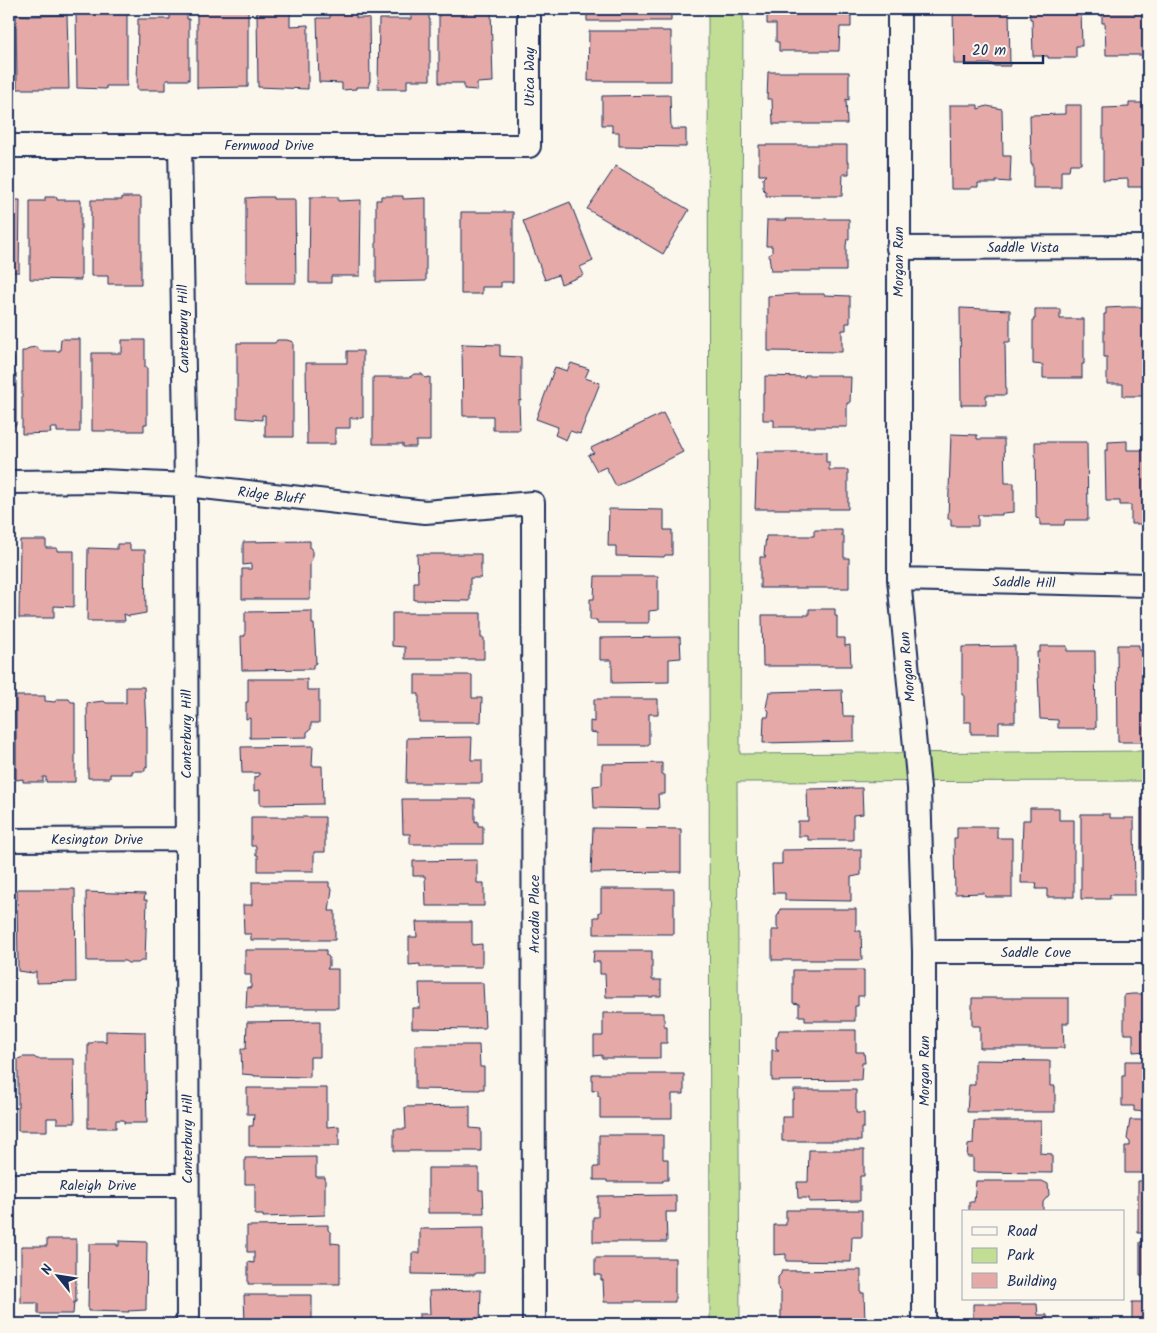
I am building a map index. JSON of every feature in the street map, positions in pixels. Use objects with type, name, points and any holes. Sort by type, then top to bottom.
[{"type":"street","name":"Utica Way","points":[[529,9],[529,146]]},
{"type":"street","name":"Morgan Run","points":[[899,9],[899,579],[919,788],[924,952],[924,1324]]},
{"type":"street","name":"Canterbury Hill","points":[[180,145],[186,485],[188,1324]]},
{"type":"street","name":"Fernwood Drive","points":[[9,146],[529,146]]},
{"type":"street","name":"Saddle Vista","points":[[898,248],[1148,247]]},
{"type":"street","name":"Ridge Bluff","points":[[9,482],[102,481],[186,485],[426,512],[534,503]]},
{"type":"street","name":"Arcadia Place","points":[[534,503],[534,1324]]},
{"type":"street","name":"Saddle Hill","points":[[899,579],[1148,585]]},
{"type":"street","name":"Kesington Drive","points":[[9,840],[186,839]]},
{"type":"street","name":"Saddle Cove","points":[[924,952],[1148,952]]},
{"type":"street","name":"Raleigh Drive","points":[[9,1185],[187,1185]]},
{"type":"green space","points":[[708,9],[743,9],[740,754],[1148,751],[1148,781],[737,782],[740,1324],[710,1324]]},
{"type":"building","points":[[76,9],[127,9],[127,86],[106,86],[106,89],[77,88]]},
{"type":"building","points":[[170,9],[187,9],[187,19],[189,19],[189,80],[166,80],[166,90],[137,90],[138,19],[170,19]]},
{"type":"building","points":[[197,9],[248,9],[248,87],[197,88]]},
{"type":"building","points":[[330,9],[356,9],[356,18],[369,18],[369,87],[342,90],[342,83],[319,82],[317,18],[330,18]]},
{"type":"building","points":[[411,9],[429,9],[430,80],[407,80],[407,89],[378,89],[379,19],[411,19]]},
{"type":"building","points":[[439,9],[491,9],[493,82],[477,83],[477,90],[464,89],[464,83],[439,83]]},
{"type":"building","points":[[587,9],[671,9],[671,21],[587,21]]},
{"type":"building","points":[[767,9],[851,9],[851,27],[840,27],[839,51],[779,51],[779,42],[776,42],[776,24],[767,24]]},
{"type":"building","points":[[953,9],[1009,9],[1010,66],[954,64]]},
{"type":"building","points":[[1029,9],[1081,9],[1082,46],[1076,46],[1076,58],[1033,56],[1032,19],[1030,19]]},
{"type":"building","points":[[1102,9],[1148,9],[1148,55],[1106,55],[1105,23],[1102,23]]},
{"type":"building","points":[[257,12],[290,12],[290,26],[308,25],[308,89],[258,87]]},
{"type":"building","points":[[16,15],[67,15],[69,89],[17,89]]},
{"type":"building","points":[[589,31],[671,31],[671,81],[588,81]]},
{"type":"building","points":[[768,72],[849,72],[849,100],[846,99],[847,124],[773,124],[772,99],[767,99]]},
{"type":"building","points":[[670,95],[671,129],[686,129],[686,147],[619,146],[619,132],[612,132],[612,125],[602,125],[602,96]]},
{"type":"building","points":[[1129,103],[1148,103],[1148,187],[1128,187],[1128,179],[1103,180],[1103,108],[1129,107]]},
{"type":"building","points":[[950,105],[978,105],[978,109],[987,106],[1002,109],[1003,156],[1011,156],[1010,182],[978,183],[978,187],[971,187],[971,189],[951,189]]},
{"type":"building","points":[[1065,105],[1081,105],[1081,164],[1070,164],[1069,171],[1061,171],[1061,188],[1033,188],[1030,115],[1065,114]]},
{"type":"building","points":[[759,145],[847,145],[849,174],[843,174],[842,196],[766,196],[766,192],[763,189],[763,178],[766,175],[759,175]]},
{"type":"building","points":[[616,166],[689,210],[663,254],[587,209]]},
{"type":"building","points":[[381,196],[403,196],[403,199],[426,198],[426,281],[376,282],[376,200],[381,200]]},
{"type":"building","points":[[45,197],[57,197],[57,200],[81,200],[81,280],[30,279],[30,201],[45,201]]},
{"type":"building","points":[[122,197],[141,197],[141,284],[108,284],[108,276],[91,276],[91,200],[122,200]]},
{"type":"building","points":[[310,197],[338,197],[338,201],[361,200],[360,276],[331,276],[331,283],[309,283]]},
{"type":"building","points":[[246,198],[295,199],[296,283],[246,283]]},
{"type":"building","points":[[9,200],[20,200],[19,272],[9,272]]},
{"type":"building","points":[[570,202],[593,261],[580,267],[584,275],[561,284],[558,275],[545,280],[523,221]]},
{"type":"building","points":[[461,212],[513,212],[513,282],[501,282],[501,287],[482,287],[482,294],[461,294]]},
{"type":"building","points":[[849,219],[846,271],[771,271],[769,255],[772,252],[772,246],[766,246],[767,220]]},
{"type":"building","points":[[795,294],[850,296],[850,323],[846,323],[846,330],[842,330],[842,352],[768,351],[768,296]]},
{"type":"building","points":[[1148,307],[1148,396],[1123,396],[1123,384],[1107,384],[1107,357],[1104,357],[1104,314],[1106,314],[1106,308]]},
{"type":"building","points":[[960,308],[1010,310],[1010,342],[1005,342],[1006,395],[986,395],[986,405],[961,405]]},
{"type":"building","points":[[1035,309],[1060,309],[1060,319],[1084,319],[1084,364],[1082,364],[1082,378],[1043,378],[1043,365],[1033,364],[1033,319],[1035,319]]},
{"type":"building","points":[[61,339],[80,339],[80,432],[57,432],[57,428],[50,428],[51,433],[22,434],[22,351],[37,347],[40,351],[60,351]]},
{"type":"building","points":[[122,340],[145,340],[147,424],[144,424],[144,431],[92,431],[92,353],[122,353]]},
{"type":"building","points":[[277,340],[293,342],[293,437],[265,437],[265,415],[262,415],[262,420],[237,418],[237,343],[275,343]]},
{"type":"building","points":[[462,344],[500,345],[500,356],[521,357],[520,430],[493,430],[493,416],[463,416]]},
{"type":"building","points":[[347,351],[363,351],[363,418],[350,418],[350,428],[335,428],[335,444],[307,444],[306,363],[347,363]]},
{"type":"building","points":[[9,358],[14,358],[14,375],[16,374],[16,425],[9,425]]},
{"type":"building","points":[[571,363],[589,369],[585,378],[600,383],[580,434],[570,431],[566,440],[555,435],[558,427],[536,419],[555,367],[567,371]]},
{"type":"building","points":[[414,374],[422,374],[425,378],[430,377],[430,441],[416,441],[416,447],[403,447],[403,444],[373,444],[373,377],[410,377]]},
{"type":"building","points":[[805,375],[841,375],[841,377],[851,377],[850,403],[847,403],[847,427],[774,427],[774,420],[763,420],[765,376],[805,377]]},
{"type":"building","points":[[663,413],[683,452],[616,486],[606,467],[597,471],[588,455],[594,453],[591,448]]},
{"type":"building","points":[[951,434],[977,435],[977,439],[1004,439],[1005,483],[1014,483],[1014,512],[1002,513],[1002,515],[978,515],[978,526],[951,526],[951,519],[948,519]]},
{"type":"building","points":[[1127,441],[1127,450],[1148,450],[1148,524],[1131,524],[1131,505],[1120,505],[1120,501],[1106,501],[1105,450],[1108,450],[1108,442]]},
{"type":"building","points":[[1035,442],[1087,442],[1088,520],[1065,520],[1064,525],[1040,525],[1040,519],[1036,518]]},
{"type":"building","points":[[757,452],[826,452],[826,462],[829,462],[829,470],[848,470],[848,509],[755,509]]},
{"type":"building","points":[[609,509],[664,510],[664,530],[672,530],[672,555],[665,555],[664,557],[616,556],[616,546],[608,546]]},
{"type":"building","points":[[814,530],[842,530],[842,536],[844,536],[844,558],[849,558],[849,588],[760,588],[760,557],[766,557],[764,555],[766,536],[814,536]]},
{"type":"building","points":[[20,540],[46,540],[46,548],[57,548],[57,551],[74,551],[74,607],[54,606],[54,618],[19,618]]},
{"type":"building","points":[[310,541],[312,559],[310,562],[310,599],[242,599],[242,569],[251,569],[251,564],[243,565],[243,542]]},
{"type":"building","points":[[117,544],[130,544],[130,550],[145,550],[146,613],[129,616],[124,614],[125,621],[87,621],[88,548],[117,549]]},
{"type":"building","points":[[417,554],[481,554],[481,578],[470,578],[470,601],[414,600],[414,582],[418,582]]},
{"type":"building","points":[[595,576],[658,576],[658,610],[649,611],[649,623],[597,623],[597,620],[590,620],[590,599],[594,599]]},
{"type":"building","points":[[809,609],[835,609],[835,616],[837,616],[837,638],[845,638],[845,646],[850,645],[851,666],[763,666],[762,615],[809,615]]},
{"type":"building","points":[[312,611],[316,663],[313,665],[313,669],[242,670],[241,636],[245,636],[245,612]]},
{"type":"building","points":[[392,613],[481,613],[481,638],[484,638],[484,659],[405,659],[405,647],[392,646]]},
{"type":"building","points":[[680,637],[681,658],[669,659],[669,682],[612,683],[612,660],[600,660],[600,638]]},
{"type":"building","points":[[1117,645],[1139,645],[1139,650],[1145,650],[1145,658],[1148,658],[1148,742],[1118,742]]},
{"type":"building","points":[[1015,646],[1015,722],[999,722],[999,734],[971,734],[971,722],[964,722],[962,647]]},
{"type":"building","points":[[1040,646],[1067,646],[1067,651],[1095,651],[1096,728],[1058,728],[1058,720],[1040,719],[1037,652],[1040,652]]},
{"type":"building","points":[[415,675],[472,675],[472,698],[482,698],[481,722],[419,722],[419,694],[415,694]]},
{"type":"building","points":[[248,679],[307,679],[307,690],[319,690],[319,723],[311,723],[311,729],[307,732],[307,737],[250,738],[250,718],[246,719]]},
{"type":"building","points":[[126,687],[144,687],[147,726],[147,767],[145,767],[145,771],[132,771],[132,774],[110,774],[110,778],[88,778],[87,703],[104,701],[106,703],[126,703]]},
{"type":"building","points":[[842,690],[843,716],[854,716],[854,741],[763,743],[764,717],[768,717],[769,711],[766,708],[769,692]]},
{"type":"building","points":[[16,696],[45,696],[45,701],[55,702],[57,699],[69,699],[71,702],[75,702],[75,782],[46,782],[46,777],[43,777],[43,782],[23,782],[23,779],[16,780]]},
{"type":"building","points":[[594,699],[658,699],[658,714],[649,714],[649,745],[597,745],[597,733],[590,732],[590,721],[594,722]]},
{"type":"building","points":[[472,737],[471,760],[482,760],[482,783],[406,783],[407,738]]},
{"type":"building","points":[[313,746],[312,766],[322,766],[323,804],[260,805],[260,790],[254,791],[254,777],[259,776],[259,773],[242,773],[241,747]]},
{"type":"building","points":[[662,763],[662,775],[665,775],[665,794],[658,794],[659,809],[594,808],[593,786],[602,785],[602,764]]},
{"type":"building","points":[[862,788],[863,814],[853,815],[853,840],[808,840],[808,836],[798,836],[798,821],[808,821],[807,789]]},
{"type":"building","points":[[402,799],[475,799],[475,822],[478,821],[478,826],[483,826],[483,844],[410,844],[410,834],[403,834]]},
{"type":"building","points":[[1030,808],[1059,808],[1059,820],[1074,820],[1074,897],[1047,897],[1047,889],[1036,889],[1037,883],[1021,883],[1023,820],[1030,820]]},
{"type":"building","points":[[1141,808],[1148,808],[1148,900],[1145,900],[1145,893],[1141,893]]},
{"type":"building","points":[[1081,814],[1110,814],[1110,818],[1134,818],[1135,895],[1110,895],[1110,899],[1081,899]]},
{"type":"building","points":[[251,817],[325,817],[325,852],[314,852],[314,871],[258,871],[256,846],[251,846]]},
{"type":"building","points":[[957,827],[997,827],[997,838],[1012,838],[1012,897],[985,897],[984,893],[955,894],[954,838],[957,838]]},
{"type":"building","points":[[593,828],[681,829],[681,872],[591,873]]},
{"type":"building","points":[[861,849],[861,875],[851,877],[851,901],[785,900],[785,893],[773,893],[772,864],[782,864],[782,850]]},
{"type":"building","points":[[477,860],[477,883],[484,883],[484,906],[426,906],[425,876],[413,876],[413,861]]},
{"type":"building","points":[[252,882],[329,882],[329,887],[332,889],[329,911],[335,911],[335,940],[251,940],[251,934],[244,934],[243,905],[252,905]]},
{"type":"building","points":[[17,889],[75,889],[76,982],[36,983],[36,971],[33,973],[18,971]]},
{"type":"building","points":[[601,889],[674,889],[674,934],[594,934],[594,917],[599,917],[599,912],[601,912]]},
{"type":"building","points":[[86,892],[145,894],[144,900],[147,900],[145,961],[128,963],[125,961],[87,961]]},
{"type":"building","points":[[780,909],[856,909],[856,931],[861,931],[862,960],[772,960],[772,930],[779,930],[777,927],[777,916]]},
{"type":"building","points":[[416,922],[472,922],[472,945],[482,944],[482,967],[420,967],[420,964],[409,965],[409,937],[417,937]]},
{"type":"building","points":[[245,950],[326,950],[326,955],[329,957],[327,969],[338,969],[338,1008],[246,1008],[247,987],[251,988],[251,975],[245,975]]},
{"type":"building","points":[[594,951],[652,951],[652,980],[661,980],[661,996],[606,997],[605,974],[600,974],[600,962],[593,962]]},
{"type":"building","points":[[793,970],[864,970],[864,996],[858,996],[858,1006],[855,1006],[855,1021],[805,1021],[805,1016],[799,1016],[799,1004],[793,1003]]},
{"type":"building","points":[[419,983],[483,983],[485,1028],[412,1028],[412,1008],[420,1008]]},
{"type":"building","points":[[1148,994],[1148,1051],[1133,1052],[1133,1034],[1124,1034],[1124,995]]},
{"type":"building","points":[[972,998],[1069,998],[1069,1023],[1063,1023],[1064,1048],[980,1048],[980,1026],[972,1026]]},
{"type":"building","points":[[603,1013],[664,1013],[664,1026],[667,1026],[667,1043],[660,1043],[660,1058],[602,1058],[602,1055],[594,1056],[594,1036],[603,1036]]},
{"type":"building","points":[[320,1021],[320,1057],[310,1057],[310,1077],[242,1074],[241,1049],[246,1049],[247,1022]]},
{"type":"building","points":[[779,1030],[856,1030],[856,1052],[864,1052],[865,1063],[862,1063],[861,1080],[772,1081],[772,1050],[779,1050],[776,1048],[776,1037]]},
{"type":"building","points":[[106,1031],[145,1032],[147,1123],[124,1123],[124,1120],[116,1120],[116,1128],[88,1128],[88,1043],[103,1041],[106,1043]]},
{"type":"building","points":[[415,1045],[479,1045],[480,1067],[484,1067],[484,1089],[415,1089]]},
{"type":"building","points":[[23,1057],[74,1059],[75,1123],[57,1123],[57,1118],[47,1118],[47,1131],[18,1131],[18,1059]]},
{"type":"building","points":[[975,1060],[1050,1061],[1050,1086],[1055,1086],[1055,1112],[967,1112],[969,1085],[975,1085]]},
{"type":"building","points":[[1125,1061],[1148,1061],[1148,1112],[1134,1111],[1134,1106],[1122,1106],[1122,1076],[1125,1076]]},
{"type":"building","points":[[592,1074],[684,1074],[684,1094],[672,1094],[672,1118],[600,1118],[600,1096],[598,1096],[598,1090],[592,1091]]},
{"type":"building","points":[[247,1088],[327,1088],[327,1127],[339,1126],[339,1146],[249,1146],[249,1126],[253,1126],[254,1114],[247,1114]]},
{"type":"building","points":[[794,1090],[856,1090],[856,1113],[864,1113],[864,1128],[861,1128],[861,1141],[782,1141],[782,1117],[792,1117]]},
{"type":"building","points":[[470,1106],[470,1128],[481,1129],[481,1151],[394,1151],[394,1129],[406,1129],[405,1107]]},
{"type":"building","points":[[1130,1120],[1148,1120],[1148,1173],[1125,1173],[1125,1146],[1130,1146],[1130,1142],[1127,1139]]},
{"type":"building","points":[[974,1121],[1041,1121],[1040,1153],[1052,1154],[1052,1173],[973,1172],[973,1157],[967,1157],[968,1145],[973,1144]]},
{"type":"building","points":[[599,1135],[663,1135],[663,1159],[668,1159],[668,1180],[663,1180],[663,1182],[607,1182],[607,1180],[594,1180],[594,1167],[599,1167]]},
{"type":"building","points":[[809,1150],[864,1150],[864,1176],[860,1176],[860,1201],[809,1202],[809,1198],[798,1198],[797,1182],[808,1182]]},
{"type":"building","points":[[316,1157],[316,1177],[325,1177],[325,1215],[263,1217],[263,1215],[255,1215],[255,1184],[245,1184],[245,1158]]},
{"type":"building","points":[[428,1168],[479,1168],[479,1190],[483,1190],[484,1213],[428,1213]]},
{"type":"building","points":[[976,1181],[1042,1181],[1048,1184],[1049,1195],[1043,1202],[1043,1210],[969,1210],[969,1202],[974,1202]]},
{"type":"building","points":[[1138,1181],[1148,1181],[1148,1233],[1138,1233]]},
{"type":"building","points":[[676,1195],[676,1212],[666,1212],[667,1242],[593,1242],[593,1217],[598,1217],[598,1196]]},
{"type":"building","points":[[786,1210],[862,1210],[862,1237],[852,1237],[851,1262],[786,1261],[786,1254],[774,1255],[774,1225],[786,1225]]},
{"type":"building","points":[[328,1225],[328,1230],[331,1233],[331,1243],[340,1244],[340,1284],[248,1284],[248,1262],[254,1263],[254,1252],[247,1252],[247,1226]]},
{"type":"building","points":[[484,1228],[484,1273],[475,1273],[475,1275],[412,1274],[412,1253],[420,1253],[420,1229]]},
{"type":"building","points":[[47,1239],[76,1239],[76,1302],[74,1302],[73,1314],[38,1314],[38,1303],[21,1303],[21,1246],[47,1246]]},
{"type":"building","points":[[119,1241],[147,1242],[146,1310],[129,1312],[88,1311],[89,1244],[117,1244],[119,1246]]},
{"type":"building","points":[[1148,1241],[1148,1276],[1140,1275],[1140,1242]]},
{"type":"building","points":[[595,1258],[675,1258],[675,1302],[604,1302],[603,1280],[601,1280],[601,1275],[595,1275]]},
{"type":"building","points":[[861,1270],[861,1293],[864,1293],[865,1321],[781,1321],[781,1291],[778,1288],[778,1277],[781,1271]]},
{"type":"building","points":[[481,1290],[480,1324],[419,1324],[419,1314],[430,1314],[429,1291]]},
{"type":"building","points":[[244,1295],[312,1295],[312,1324],[245,1324]]},
{"type":"building","points":[[1132,1302],[1148,1302],[1148,1324],[1132,1324]]},
{"type":"building","points":[[973,1304],[1037,1304],[1038,1315],[1047,1315],[1047,1324],[973,1324]]},
{"type":"building","points":[[598,1319],[661,1319],[661,1324],[597,1324]]}]
